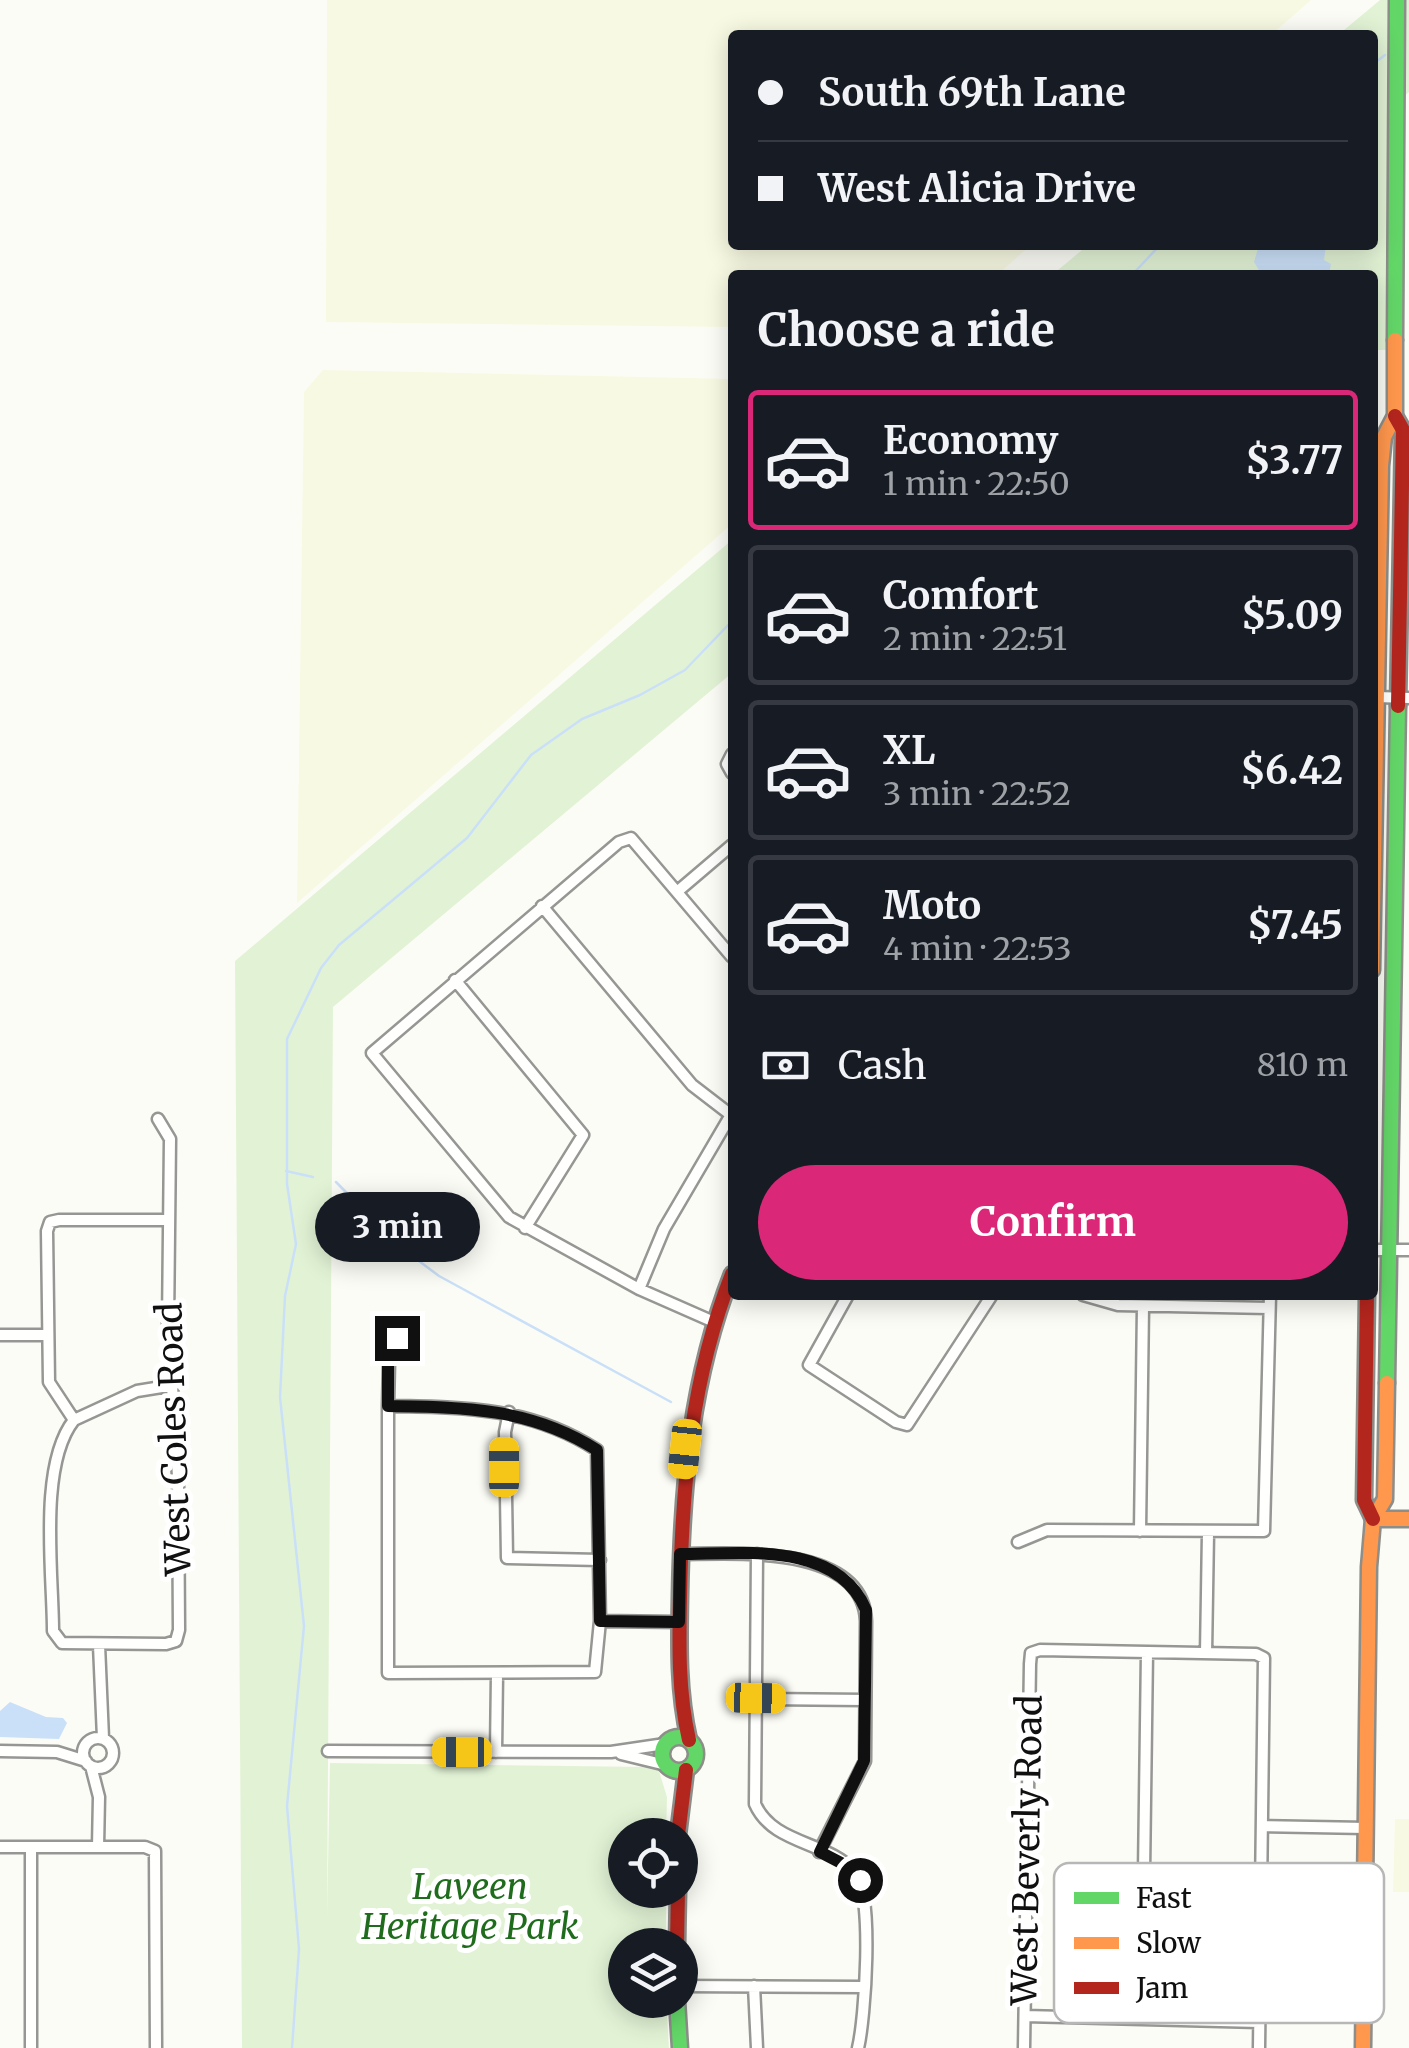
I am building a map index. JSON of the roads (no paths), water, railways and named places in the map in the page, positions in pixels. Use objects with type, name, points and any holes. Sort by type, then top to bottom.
[{"type":"main road","points":[[1373,1519],[1384,1499],[1380,1250],[1404,698],[1397,0]]},
{"type":"main road","points":[[1378,639],[1384,437],[1402,416]]},
{"type":"main road","points":[[1378,966],[1394,964]]},
{"type":"main road","points":[[674,1768],[696,1756],[689,1740],[680,1687],[680,1554],[688,1428],[714,1322],[728,1285]]},
{"type":"main road","points":[[1366,1863],[1373,1519],[1364,1500],[1368,1300]]},
{"type":"main road","points":[[1373,1519],[1409,1518]]},
{"type":"main road","points":[[677,1818],[674,1768],[662,1755],[680,1687]]},
{"type":"main road","points":[[666,1743],[678,1737],[689,1740]]},
{"type":"main road","points":[[678,2018],[680,2048]]},
{"type":"main road","points":[[1363,2023],[1363,2048]]},
{"type":"street","points":[[1378,697],[1404,698]]},
{"type":"street","points":[[714,1322],[639,1290],[526,1228],[472,1177],[372,1053],[619,842],[631,838],[728,953]]},
{"type":"street","points":[[678,891],[728,848]]},
{"type":"street","points":[[542,906],[692,1085],[728,1111]]},
{"type":"street","points":[[455,980],[583,1135],[526,1228]]},
{"type":"street","name":"West Coles Road","points":[[74,1420],[57,1448],[54,1463],[56,1640],[99,1645],[166,1644],[176,1640],[179,1630],[174,1385],[168,1326],[170,1139],[158,1119]]},
{"type":"street","points":[[639,1290],[681,1196],[728,1120]]},
{"type":"street","points":[[170,1220],[50,1222],[46,1335],[49,1382],[74,1420],[136,1392],[174,1385]]},
{"type":"street","points":[[1380,1250],[1409,1250]]},
{"type":"street","points":[[845,1300],[809,1365],[896,1422],[908,1425],[989,1300]]},
{"type":"street","points":[[1111,1300],[1144,1306],[1269,1308]]},
{"type":"street","points":[[1018,1542],[1047,1530],[1264,1531],[1270,1300]]},
{"type":"street","points":[[1140,1531],[1144,1306]]},
{"type":"street","points":[[0,1335],[46,1335]]},
{"type":"street","points":[[388,1406],[509,1412],[564,1430],[597,1450],[600,1621],[596,1672],[388,1672],[388,1406],[388,1362],[397,1338]]},
{"type":"street","points":[[509,1412],[505,1432],[507,1558],[600,1560]]},
{"type":"street","points":[[1206,1653],[1208,1532]]},
{"type":"street","points":[[680,1554],[796,1556],[856,1591],[866,1610],[864,1761],[820,1852]]},
{"type":"street","points":[[757,1554],[756,1804],[771,1826],[847,1866],[860,1880],[864,1988],[858,2048]]},
{"type":"street","points":[[600,1621],[679,1622]]},
{"type":"street","points":[[99,1645],[100,1707],[88,1764],[99,1796]]},
{"type":"street","points":[[1144,1863],[1147,1652],[1264,1658],[1262,1863]]},
{"type":"street","name":"West Beverly Road","points":[[1024,2048],[1031,1653],[1147,1652]]},
{"type":"street","points":[[496,1752],[497,1674]]},
{"type":"street","points":[[756,1698],[866,1700]]},
{"type":"street","points":[[0,1752],[57,1752],[94,1740],[113,1748],[99,1796],[98,1848]]},
{"type":"street","points":[[328,1751],[611,1752],[666,1743]]},
{"type":"street","points":[[57,1752],[88,1764],[110,1763]]},
{"type":"street","points":[[611,1752],[674,1768]]},
{"type":"street","points":[[1262,1826],[1366,1828]]},
{"type":"street","points":[[0,1847],[155,1850],[156,2048]]},
{"type":"street","points":[[30,2048],[32,1847]]},
{"type":"street","points":[[698,1986],[864,1988]]},
{"type":"street","points":[[754,1986],[757,2048]]},
{"type":"street","points":[[1025,2016],[1054,2017]]},
{"type":"street","points":[[1259,2048],[1260,2023]]},
{"type":"water","points":[[1258,250],[1325,250],[1324,260],[1331,264],[1330,270],[1259,270],[1254,262]]},
{"type":"water","points":[[10,1702],[46,1717],[63,1718],[67,1723],[59,1739],[0,1737],[0,1711]]},
{"type":"waterway","points":[[1378,60],[1385,55]]},
{"type":"waterway","points":[[1137,270],[1155,250]]},
{"type":"waterway","points":[[292,2048],[299,1949],[287,1806],[304,1626],[280,1397],[285,1296],[296,1244],[287,1184],[287,1039],[321,968],[339,945],[467,838],[531,755],[582,719],[640,695],[685,670],[728,625]]},
{"type":"waterway","points":[[286,1171],[313,1177]]},
{"type":"waterway","points":[[336,1182],[399,1246],[439,1276],[671,1402]]},
{"type":"park label","name":"Laveen Heritage Park","points":[[470,1907]]}]
